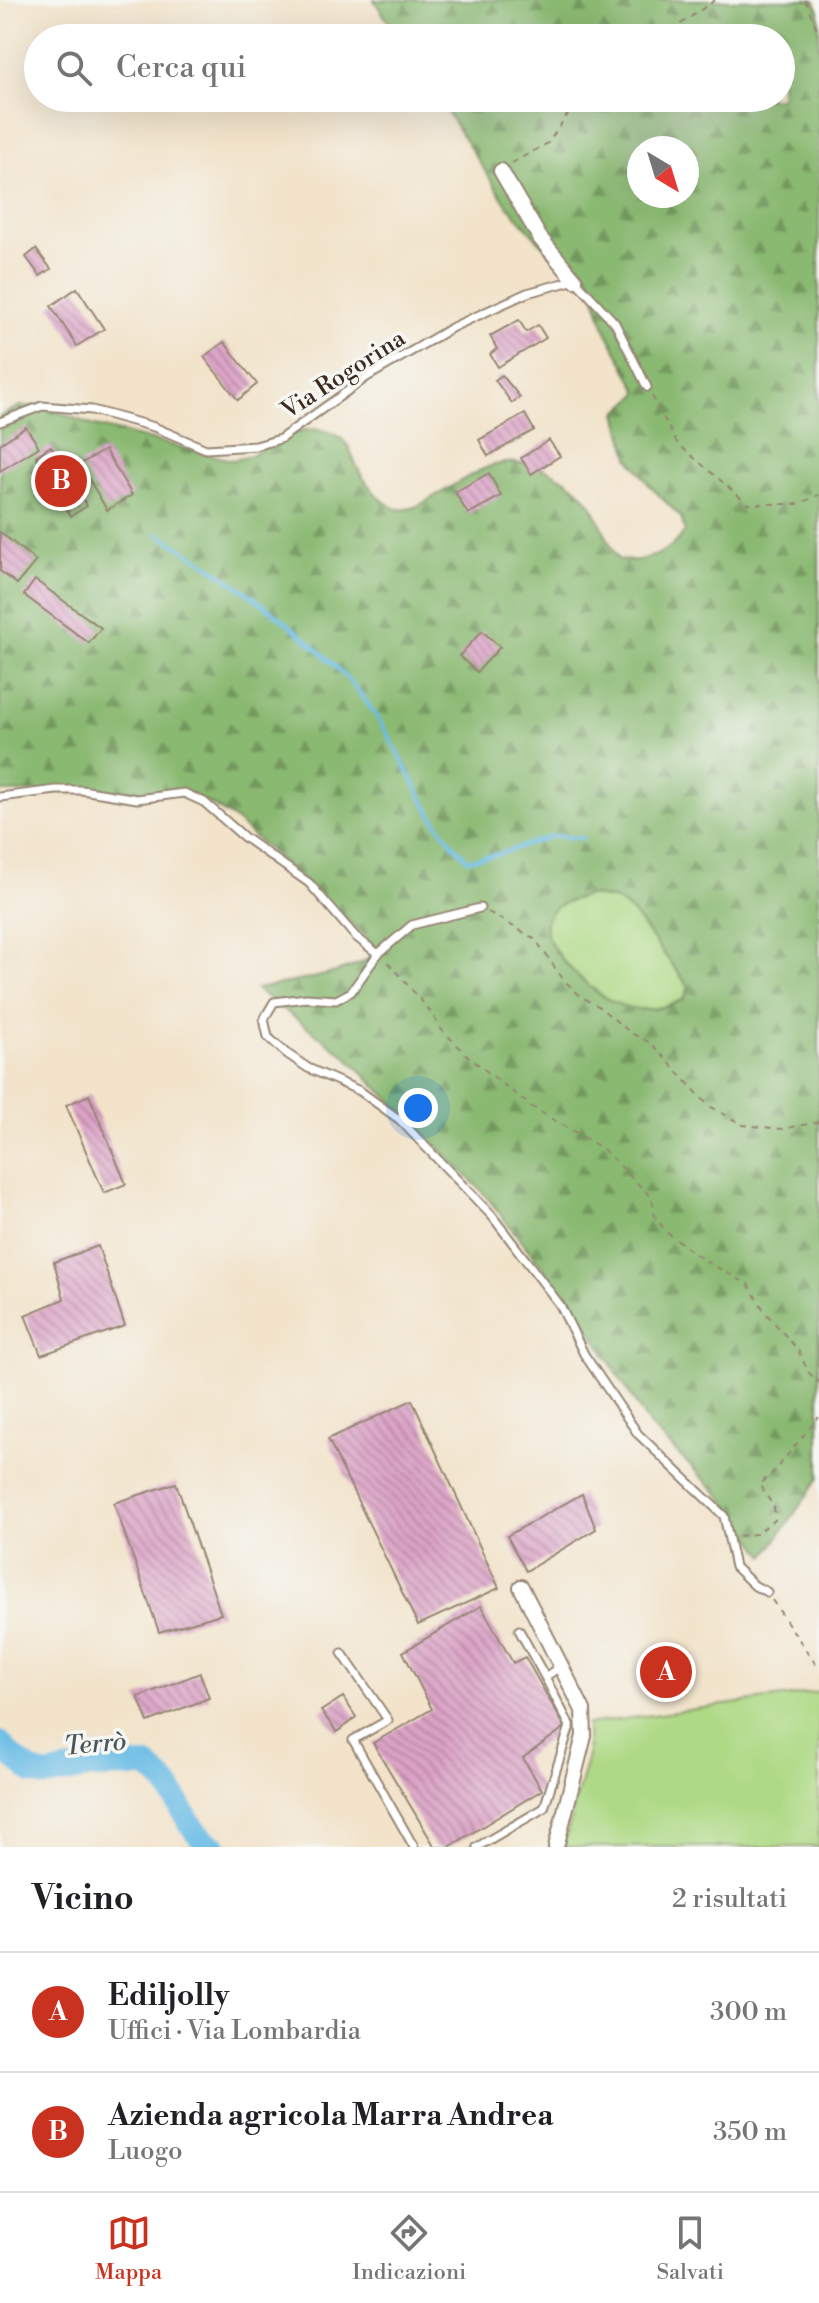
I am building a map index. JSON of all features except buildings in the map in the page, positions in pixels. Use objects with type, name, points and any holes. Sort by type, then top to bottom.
[{"type":"street","points":[[501,171],[540,238],[575,280]]},
{"type":"street","points":[[521,1587],[583,1710],[584,1736],[556,1847]]},
{"type":"lane","points":[[575,280],[615,323],[647,387]]},
{"type":"lane","name":"Via Rogorina","points":[[0,422],[42,406],[92,410],[154,427],[206,449],[256,446],[280,439],[367,377],[453,327],[527,293],[575,280]]},
{"type":"lane","points":[[0,797],[56,790],[82,790],[137,799],[184,793],[204,802],[244,837],[309,883],[355,936],[378,954]]},
{"type":"lane","points":[[480,908],[412,925],[378,954],[351,992],[336,1000],[306,998],[274,1002],[264,1019],[268,1037],[308,1068],[360,1091],[400,1120],[505,1232],[560,1305],[584,1354],[638,1434],[724,1516],[735,1567],[755,1586],[767,1592]]},
{"type":"lane","points":[[477,1847],[544,1808],[570,1726],[519,1630]]},
{"type":"lane","points":[[342,1653],[388,1720],[353,1740],[414,1847]]},
{"type":"lane","points":[[545,1677],[561,1666]]},
{"type":"path","points":[[681,24],[715,0]]},
{"type":"path","points":[[805,0],[819,29]]},
{"type":"path","points":[[501,171],[548,143],[570,112]]},
{"type":"path","points":[[647,387],[677,443],[748,504],[798,504],[819,495]]},
{"type":"path","points":[[480,908],[535,939],[563,979],[580,996],[598,1006],[631,1033],[651,1043],[708,1105],[743,1125],[782,1129],[819,1122]]},
{"type":"path","points":[[378,954],[430,1011],[441,1029],[471,1059],[532,1107],[602,1148],[652,1198],[655,1216],[665,1231],[705,1261],[748,1284],[765,1312],[798,1350],[808,1372],[819,1382]]},
{"type":"path","points":[[724,1516],[736,1536],[756,1534],[775,1520],[774,1507],[759,1484],[771,1475],[819,1417]]},
{"type":"path","points":[[767,1592],[819,1669]]},
{"type":"green space","points":[[374,0],[814,0],[819,11],[819,1478],[765,1556],[723,1498],[650,1426],[581,1316],[481,1190],[346,1056],[256,989],[321,976],[368,959],[377,952],[376,949],[358,929],[234,819],[193,796],[176,792],[0,792],[0,416],[20,406],[42,406],[92,425],[231,460],[245,457],[295,432],[322,430],[345,442],[357,467],[379,498],[398,509],[419,505],[491,466],[504,463],[531,465],[557,475],[579,491],[593,508],[619,560],[648,558],[665,551],[679,539],[685,531],[681,517],[650,486],[629,457],[617,413],[638,391],[606,331],[588,275],[578,267],[553,257],[507,205],[447,112],[795,112],[795,24],[390,24]],"holes":[[[589,895],[616,900],[633,913],[689,987],[684,999],[655,1009],[642,1009],[605,998],[572,970],[547,935],[546,923],[550,913],[568,901]]]},
{"type":"green space","points":[[589,895],[616,900],[633,913],[689,987],[684,999],[655,1009],[618,1004],[593,989],[561,958],[547,935],[546,923],[550,913],[568,901]]},
{"type":"green space","points":[[819,1692],[819,1847],[563,1847],[588,1756],[587,1724]]},
{"type":"waterway","points":[[158,534],[214,569],[274,613],[304,637],[354,686],[385,730],[439,826],[468,860],[499,854],[552,836],[583,838]]},
{"type":"waterway","name":"Terrò","points":[[0,1743],[32,1772],[45,1776],[92,1767],[148,1766],[164,1781],[195,1830],[216,1847]]},
{"type":"place","name":"Azienda agricola Marra Andrea","points":[[61,481]]},
{"type":"place","name":"Ediljolly","points":[[666,1672]]}]
